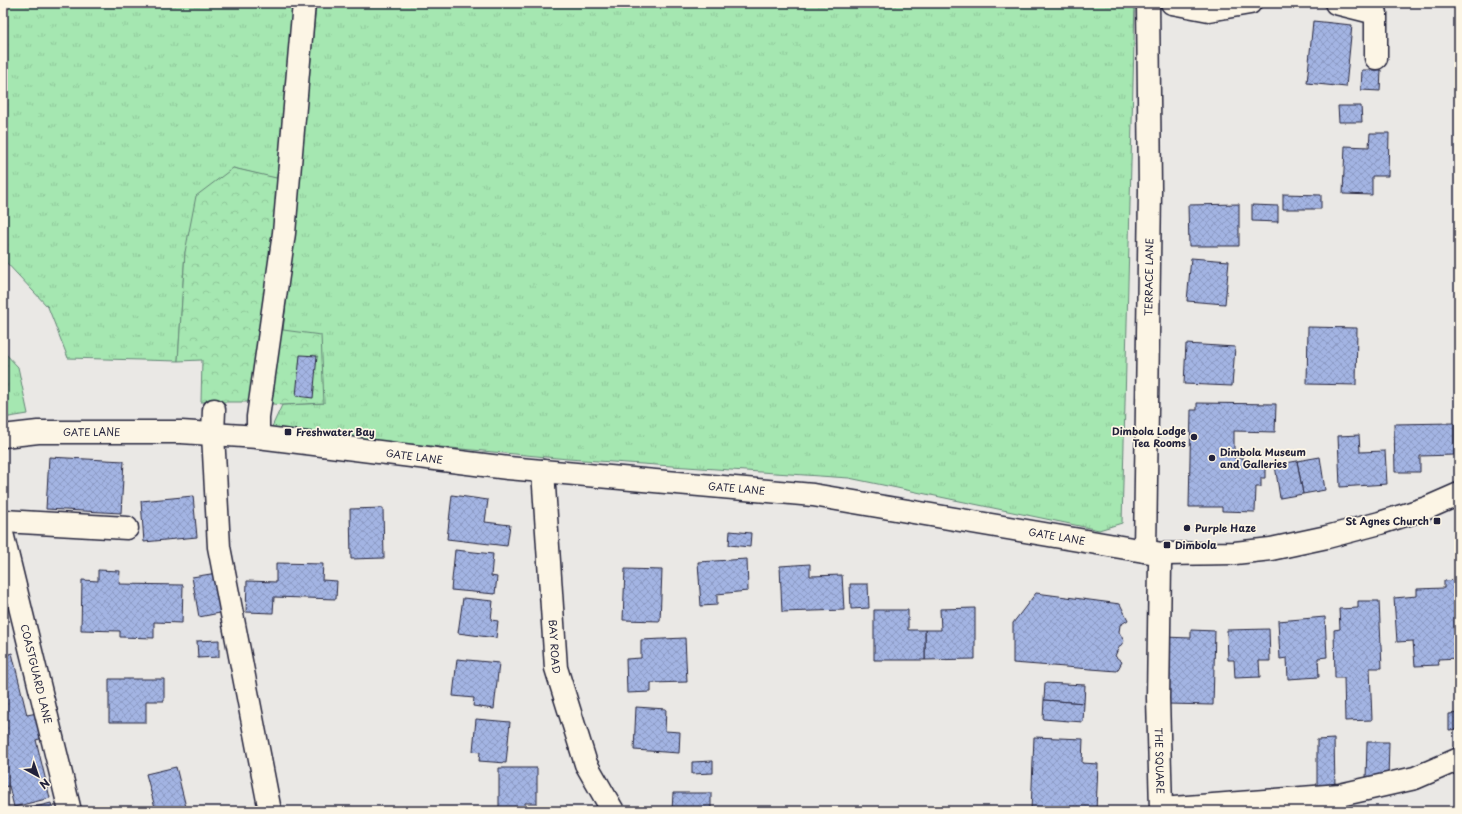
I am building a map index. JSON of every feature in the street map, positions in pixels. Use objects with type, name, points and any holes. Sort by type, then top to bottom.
[{"type":"street","points":[[258,437],[258,417],[284,233],[304,3]]},
{"type":"street","name":"TERRACE LANE","points":[[1148,3],[1153,552]]},
{"type":"street","points":[[1172,3],[1209,10],[1250,3]]},
{"type":"street","points":[[1336,3],[1376,13],[1376,58]]},
{"type":"street","points":[[214,410],[213,434],[218,547],[270,811]]},
{"type":"street","name":"GATE LANE","points":[[3,436],[38,432],[182,432],[258,437],[508,468],[813,495],[1153,552],[1236,553],[1271,549],[1327,537],[1380,522],[1427,508],[1459,494]]},
{"type":"street","name":"BAY ROAD","points":[[543,471],[556,668],[586,764],[613,811]]},
{"type":"street","points":[[3,521],[127,528]]},
{"type":"street","name":"COASTGUARD LANE","points":[[3,537],[70,811]]},
{"type":"street","name":"THE SQUARE","points":[[1153,552],[1160,565],[1158,698],[1161,810],[1340,795],[1415,778],[1459,759]]},
{"type":"green space","points":[[3,3],[293,3],[277,179],[233,168],[185,252],[178,361],[68,358],[48,307],[3,259]]},
{"type":"green space","points":[[316,3],[1135,3],[1122,523],[1099,530],[849,478],[568,459],[270,431],[282,405],[324,403],[283,330]]},
{"type":"green space","points":[[233,168],[298,183],[283,330],[321,335],[324,403],[282,405],[257,402],[201,402],[202,360],[178,361],[185,252],[196,196]]},
{"type":"green space","points":[[3,351],[18,367],[28,414],[3,418]]},
{"type":"building","points":[[1313,21],[1352,25],[1346,87],[1307,83]]},
{"type":"building","points":[[1362,70],[1381,70],[1380,91],[1361,90]]},
{"type":"building","points":[[1338,106],[1361,106],[1362,122],[1339,122]]},
{"type":"building","points":[[1370,133],[1389,133],[1388,176],[1372,176],[1372,195],[1343,194],[1345,146],[1369,147]]},
{"type":"building","points":[[1283,194],[1321,195],[1321,209],[1283,209]]},
{"type":"building","points":[[1239,204],[1239,246],[1189,246],[1188,205]]},
{"type":"building","points":[[1252,205],[1278,206],[1278,222],[1252,221]]},
{"type":"building","points":[[1191,258],[1229,261],[1225,304],[1187,301]]},
{"type":"building","points":[[1308,327],[1357,328],[1356,385],[1307,384]]},
{"type":"building","points":[[1186,344],[1235,347],[1232,386],[1184,384]]},
{"type":"building","points":[[300,355],[317,356],[313,398],[296,396]]},
{"type":"building","name":"Dimbola Museum and Galleries","points":[[1197,403],[1276,404],[1275,432],[1234,431],[1234,458],[1244,458],[1244,462],[1265,463],[1265,478],[1261,478],[1261,487],[1256,487],[1255,512],[1222,511],[1222,507],[1189,507],[1191,410],[1197,410]]},
{"type":"building","points":[[1454,423],[1454,455],[1420,456],[1420,472],[1395,472],[1394,424]]},
{"type":"building","points":[[1359,435],[1360,452],[1385,451],[1387,484],[1340,487],[1338,436]]},
{"type":"building","points":[[49,457],[124,461],[121,513],[46,509]]},
{"type":"building","points":[[1320,457],[1325,490],[1303,494],[1297,461]]},
{"type":"building","points":[[1297,461],[1303,494],[1280,498],[1275,465]]},
{"type":"building","points":[[452,495],[488,500],[485,522],[510,525],[507,546],[447,539]]},
{"type":"building","points":[[193,496],[197,537],[144,542],[141,501]]},
{"type":"building","points":[[383,508],[384,558],[351,559],[350,509]]},
{"type":"building","points":[[730,531],[751,533],[750,547],[729,545]]},
{"type":"building","points":[[455,550],[493,554],[491,576],[497,577],[495,594],[451,590]]},
{"type":"building","points":[[747,559],[748,591],[717,594],[717,605],[701,606],[698,562]]},
{"type":"building","points":[[276,563],[323,564],[322,580],[337,581],[336,599],[274,597],[273,613],[246,612],[247,581],[276,582]]},
{"type":"building","points":[[810,564],[810,576],[842,575],[844,610],[782,612],[780,566]]},
{"type":"building","points":[[625,569],[662,570],[660,621],[623,620]]},
{"type":"building","points":[[98,570],[120,571],[119,584],[183,585],[182,623],[154,622],[154,638],[120,637],[120,631],[81,630],[82,580],[98,581]]},
{"type":"building","points":[[217,573],[225,612],[199,617],[192,577]]},
{"type":"building","points":[[1459,580],[1459,658],[1438,659],[1439,665],[1415,666],[1413,641],[1397,642],[1394,598],[1417,596],[1417,589],[1444,588],[1444,581]]},
{"type":"building","points":[[850,584],[868,584],[869,608],[851,609]]},
{"type":"building","points":[[1036,593],[1120,604],[1128,620],[1120,625],[1119,632],[1124,641],[1115,656],[1122,662],[1117,671],[1013,663],[1013,623]]},
{"type":"building","points":[[463,598],[493,601],[491,620],[498,621],[496,638],[458,633]]},
{"type":"building","points":[[1358,601],[1379,601],[1382,668],[1370,668],[1372,720],[1345,721],[1344,678],[1335,678],[1334,630],[1340,629],[1339,609],[1358,608]]},
{"type":"building","points":[[975,608],[975,659],[925,660],[925,630],[941,630],[940,609]]},
{"type":"building","points":[[874,610],[908,610],[908,630],[925,630],[925,660],[874,660]]},
{"type":"building","points":[[1325,617],[1327,657],[1318,658],[1319,677],[1288,679],[1287,658],[1280,659],[1278,621]]},
{"type":"building","points":[[1269,629],[1270,661],[1259,661],[1260,677],[1235,678],[1234,660],[1228,660],[1227,630]]},
{"type":"building","points":[[1191,630],[1215,631],[1213,705],[1167,704],[1163,637],[1191,638]]},
{"type":"building","points":[[685,638],[687,682],[651,683],[651,692],[627,693],[626,659],[641,658],[641,640]]},
{"type":"building","points":[[219,640],[219,657],[198,658],[197,641]]},
{"type":"building","points":[[12,653],[27,715],[37,713],[43,738],[36,740],[50,798],[14,807],[9,786],[3,787],[3,656]]},
{"type":"building","points":[[457,659],[499,663],[494,709],[473,706],[474,698],[453,696]]},
{"type":"building","points":[[109,679],[164,679],[164,701],[146,701],[146,722],[109,722]]},
{"type":"building","points":[[1045,683],[1085,685],[1084,703],[1044,700]]},
{"type":"building","points":[[1044,700],[1084,703],[1083,722],[1043,719]]},
{"type":"building","points":[[636,707],[666,709],[665,731],[680,732],[679,753],[634,750]]},
{"type":"building","points":[[1459,713],[1459,729],[1449,730],[1449,714]]},
{"type":"building","points":[[476,719],[510,722],[506,763],[479,761],[480,752],[473,751]]},
{"type":"building","points":[[1034,737],[1083,739],[1082,763],[1098,764],[1096,811],[1031,811]]},
{"type":"building","points":[[1334,739],[1335,787],[1317,787],[1317,740]]},
{"type":"building","points":[[1367,742],[1389,742],[1388,779],[1366,779]]},
{"type":"building","points":[[713,761],[713,773],[692,774],[692,762]]},
{"type":"building","points":[[176,767],[187,811],[156,811],[146,774]]},
{"type":"building","points":[[499,768],[537,768],[537,803],[525,803],[525,811],[483,811],[483,808],[499,808]]},
{"type":"building","points":[[673,793],[711,793],[711,811],[672,811]]},
{"type":"building","points":[[51,803],[53,811],[19,811]]},
{"type":"place","name":"Freshwater Bay","points":[[288,432]]},
{"type":"place","name":"Dimbola Lodge Tea Rooms","points":[[1194,437]]},
{"type":"place","name":"Dimbola Museum and Galleries","points":[[1212,458]]},
{"type":"place","name":"St Agnes Church","points":[[1437,521]]},
{"type":"place","name":"Purple Haze","points":[[1187,528]]},
{"type":"place","name":"Dimbola","points":[[1167,545]]}]
